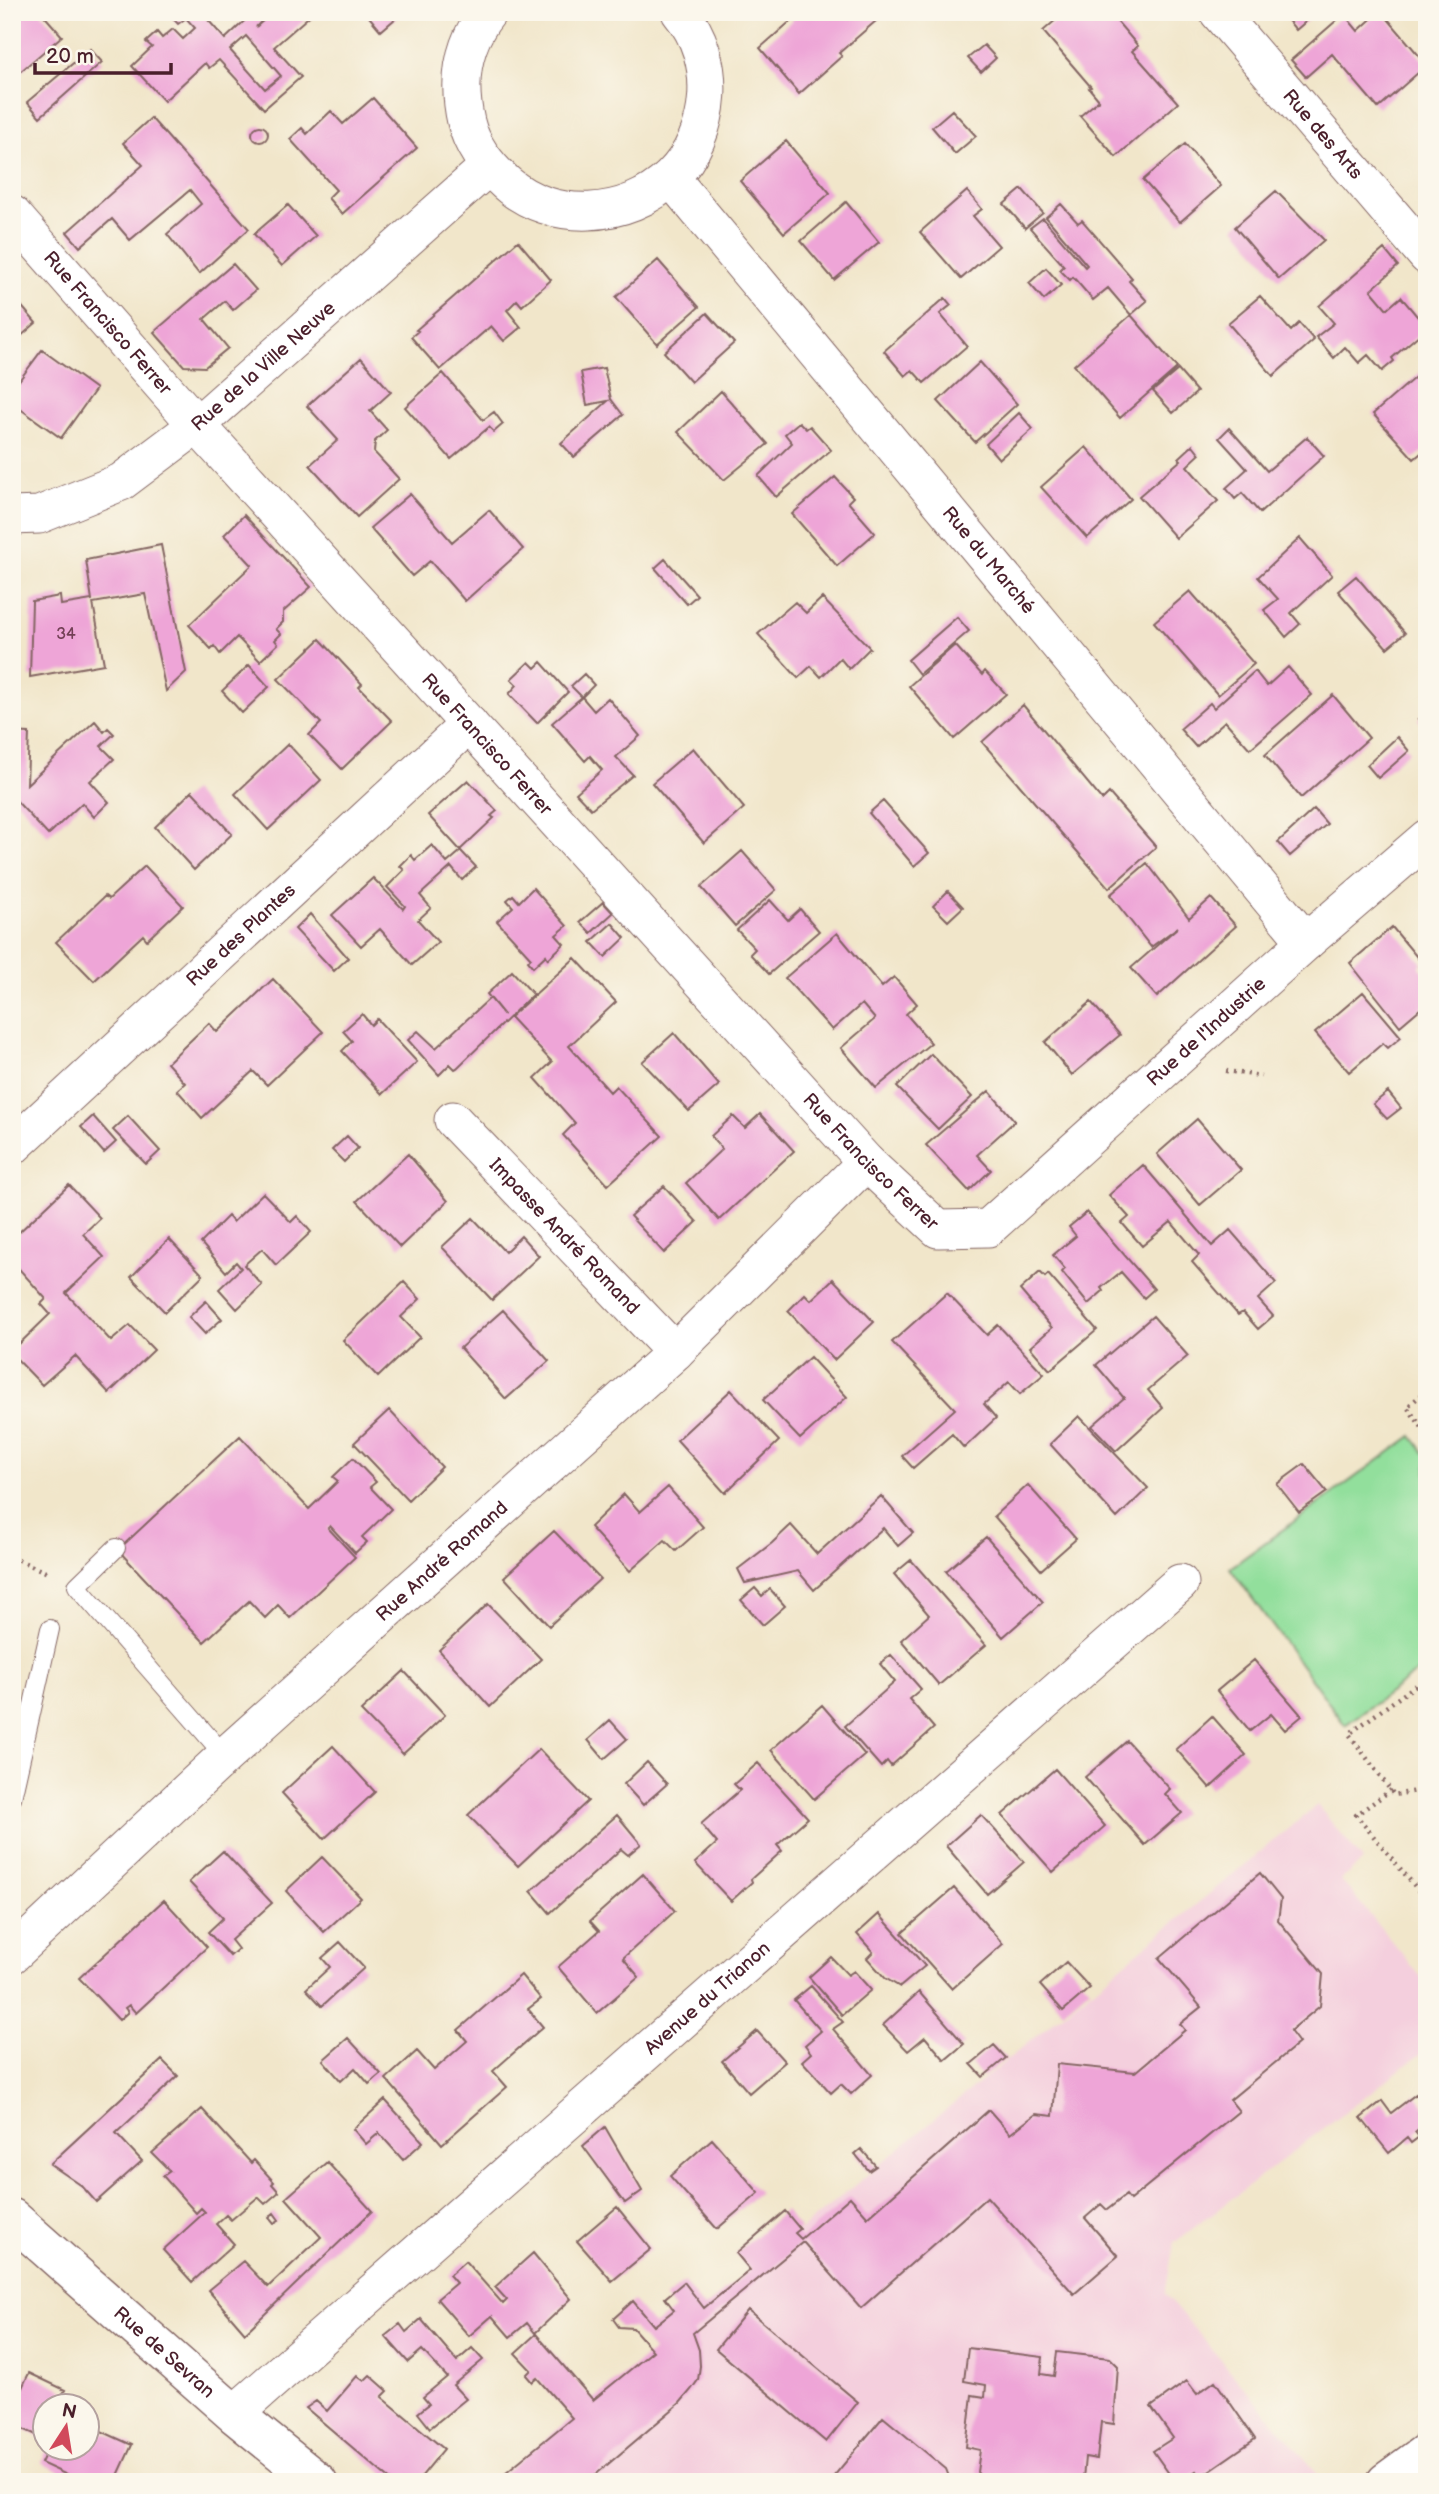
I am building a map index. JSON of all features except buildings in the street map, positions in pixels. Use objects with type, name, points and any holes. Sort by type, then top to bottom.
[{"type":"main road","name":"Rue de Sevran","points":[[12,2218],[234,2414],[318,2482]]},
{"type":"main road","points":[[1387,2482],[1427,2452]]},
{"type":"street","points":[[488,12],[476,27],[463,62],[461,99],[469,135],[488,167],[519,194],[556,210],[597,212],[637,201],[671,178],[692,149],[705,116],[708,81],[700,46],[683,13]]},
{"type":"street","name":"Rue des Arts","points":[[1218,12],[1427,256]]},
{"type":"street","name":"Rue de la Ville Neuve","points":[[12,516],[39,515],[121,481],[197,425],[488,167]]},
{"type":"street","name":"Rue du Marché","points":[[671,178],[1306,942]]},
{"type":"street","name":"Rue Francisco Ferrer","points":[[12,214],[197,425],[866,1162],[937,1229],[988,1228]]},
{"type":"street","name":"Rue des Plantes","points":[[17,1134],[469,724]]},
{"type":"street","name":"Rue de l'Industrie","points":[[988,1228],[1306,942],[1427,838]]},
{"type":"street","name":"Impasse André Romand","points":[[453,1120],[675,1352]]},
{"type":"street","name":"Rue André Romand","points":[[12,1955],[225,1756],[675,1352],[866,1162]]},
{"type":"street","name":"Avenue du Trianon","points":[[234,2414],[1180,1583]]},
{"type":"lane","points":[[116,1548],[77,1586],[225,1756]]},
{"type":"lane","points":[[12,1798],[50,1629]]},
{"type":"path","points":[[1427,1390],[1407,1407],[1427,1434]]},
{"type":"path","points":[[12,1557],[77,1586]]},
{"type":"path","points":[[1427,1677],[1349,1734],[1394,1795],[1427,1789]]},
{"type":"path","points":[[1391,1790],[1356,1815],[1427,1901]]},
{"type":"path","points":[[12,2100],[12,2110]]},
{"type":"shaded area","points":[[1317,1805],[1363,1860],[1341,1880],[1427,1984],[1427,2049],[1174,2243],[1165,2294],[1318,2474],[1303,2482],[494,2482]]},
{"type":"green space","points":[[1412,1436],[1427,1456],[1427,1665],[1345,1725],[1230,1568]]}]
